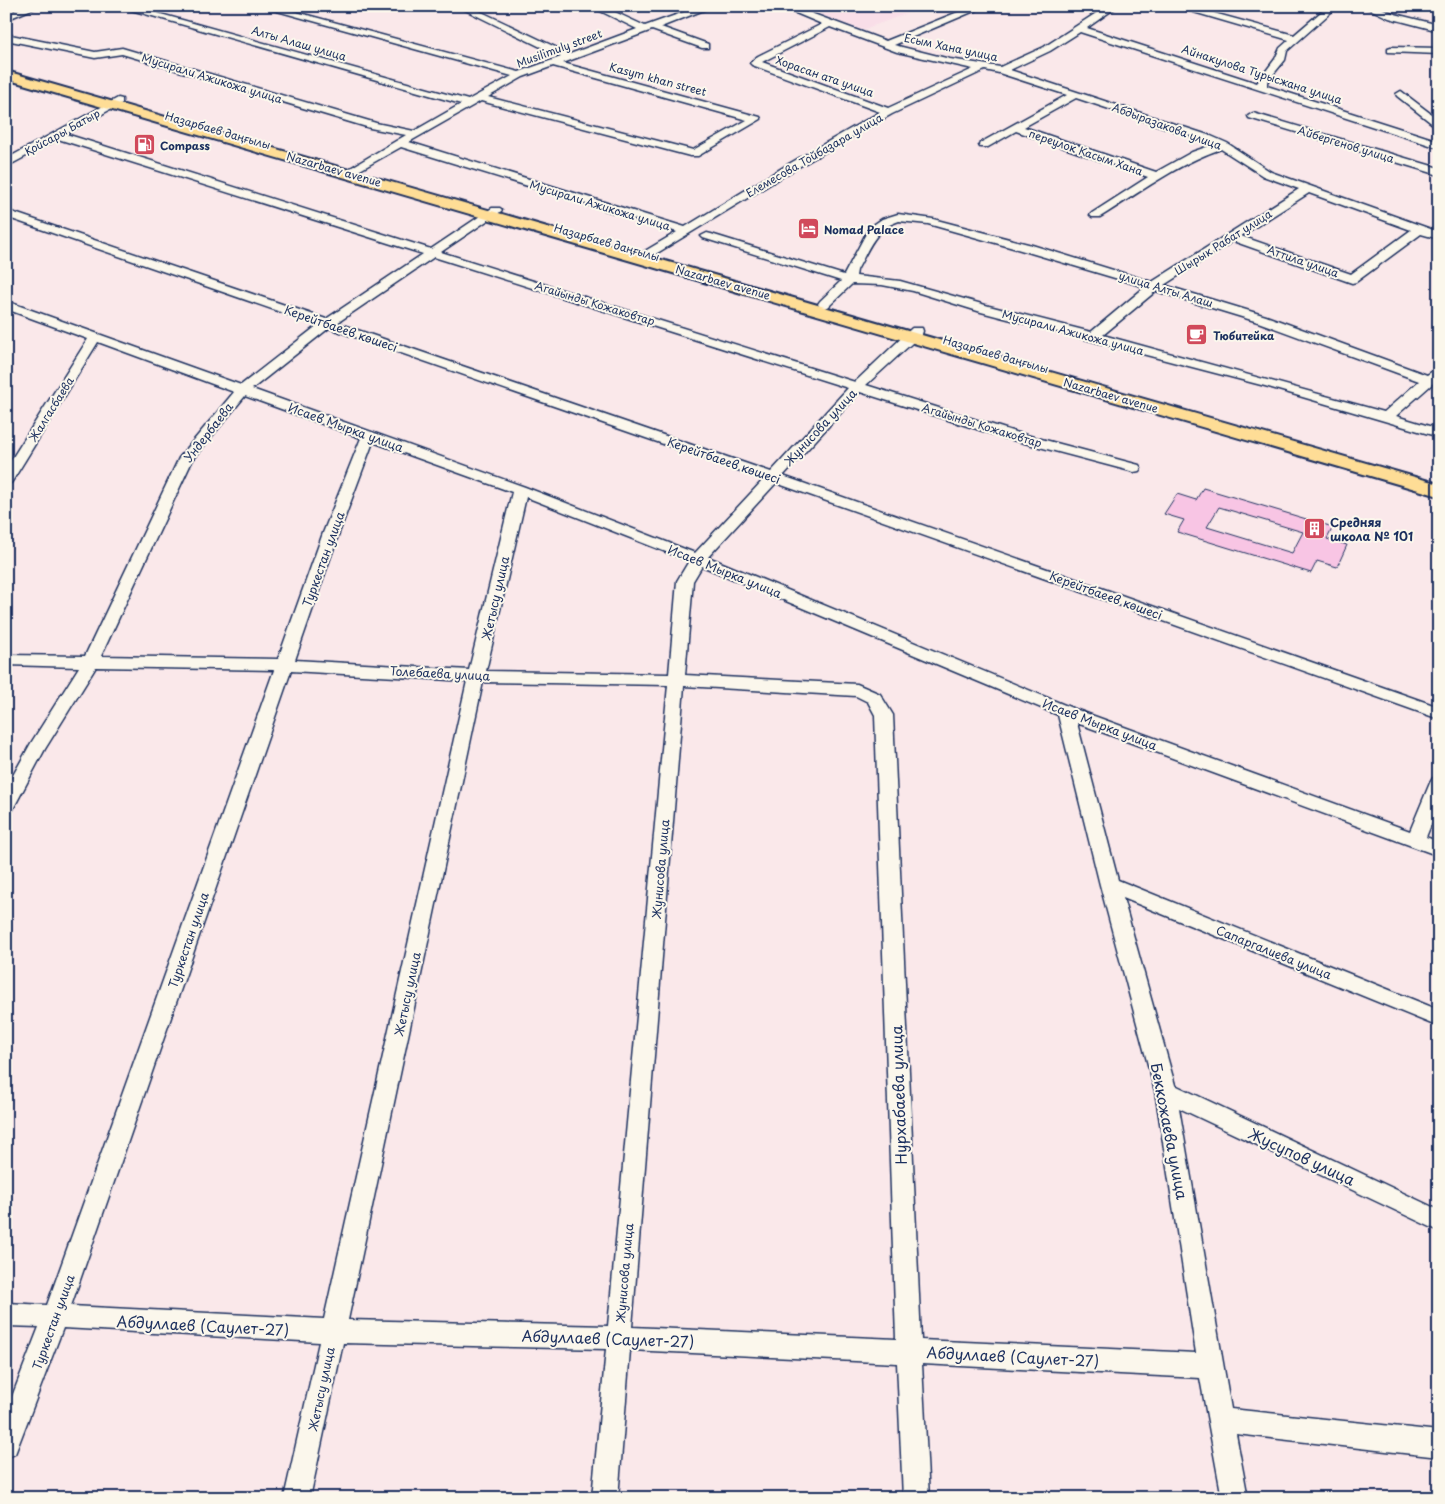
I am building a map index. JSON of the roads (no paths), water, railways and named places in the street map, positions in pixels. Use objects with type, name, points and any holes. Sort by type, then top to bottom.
[{"type":"main road","points":[[6,68],[114,103]]},
{"type":"main road","name":"Nazarbaev avenue","points":[[6,75],[114,103],[492,212],[913,334],[1439,490]]},
{"type":"main road","name":"Назарбаев даңғылы","points":[[492,212],[649,254],[824,304],[913,334],[1439,481]]},
{"type":"street","points":[[6,17],[35,6]]},
{"type":"street","name":"Алты Алаш улица","points":[[122,6],[470,104]]},
{"type":"street","points":[[263,6],[520,75]]},
{"type":"street","points":[[287,12],[304,6]]},
{"type":"street","points":[[461,6],[569,57]]},
{"type":"street","points":[[594,6],[649,28],[705,46]]},
{"type":"street","name":"Musilimuly street","points":[[350,171],[520,75],[710,6]]},
{"type":"street","name":"Есым Хана улица","points":[[783,6],[885,45],[950,62],[1001,70]]},
{"type":"street","points":[[885,45],[982,6]]},
{"type":"street","points":[[1001,70],[1047,49],[1114,6]]},
{"type":"street","points":[[1177,6],[1296,39]]},
{"type":"street","points":[[1262,87],[1262,82],[1280,60],[1283,50],[1334,6]]},
{"type":"street","points":[[1367,6],[1392,16],[1439,28]]},
{"type":"street","name":"Хорасан ата улица","points":[[829,24],[761,58],[755,63],[888,112]]},
{"type":"street","name":"Айнакулова Турысжана улица","points":[[1078,28],[1439,145]]},
{"type":"street","name":"Мусирали Ажикожа улица","points":[[6,37],[95,55],[122,51],[374,126],[416,134]]},
{"type":"street","points":[[1391,50],[1439,51]]},
{"type":"street","name":"Kasym khan street","points":[[479,98],[694,154],[756,118],[553,63]]},
{"type":"street","name":"Елемесова Тойбазара улица","points":[[649,254],[791,167],[888,112],[984,68]]},
{"type":"street","name":"Абдыразакова улица","points":[[1001,70],[1223,145],[1267,174],[1439,236]]},
{"type":"street","points":[[984,145],[1076,94]]},
{"type":"street","points":[[1401,94],[1439,126]]},
{"type":"street","name":"Қойсары Батыр","points":[[6,164],[114,103]]},
{"type":"street","name":"Айбергенов улица","points":[[1253,116],[1439,172]]},
{"type":"street","name":"переулок Касым Хана","points":[[1016,128],[1156,176]]},
{"type":"street","name":"Агайынды Кожаковтар","points":[[57,135],[1010,434],[1134,468]]},
{"type":"street","name":"Мусирали Ажикожа улица","points":[[400,143],[686,231]]},
{"type":"street","points":[[1096,215],[1156,176],[1196,154],[1223,145]]},
{"type":"street","name":"Шырык Рабат улица","points":[[1094,336],[1154,286],[1307,189]]},
{"type":"street","name":"Ундербаева","points":[[6,806],[37,747],[90,663],[186,458],[243,390],[327,324],[492,212]]},
{"type":"street","name":"Керейтбаеев көшесі","points":[[6,213],[774,477],[1439,713]]},
{"type":"street","name":"улица Алты Алаш","points":[[849,280],[851,270],[872,230],[886,221],[898,217],[938,224],[1262,319],[1428,380]]},
{"type":"street","name":"Аттила улица","points":[[1231,236],[1352,278],[1420,229]]},
{"type":"street","name":"Мусирали Ажикожа улица","points":[[707,236],[849,280],[864,278],[881,280],[970,305],[1094,336],[1439,433]]},
{"type":"street","points":[[824,304],[849,280]]},
{"type":"street","name":"Исаев Мырка улица","points":[[6,305],[520,490],[698,559],[1066,712],[1439,849]]},
{"type":"street","name":"Жунисова улица","points":[[605,1498],[685,581],[698,559],[858,386],[913,334]]},
{"type":"street","name":"Жалгасбаева","points":[[6,480],[95,337]]},
{"type":"street","points":[[1387,417],[1439,371]]},
{"type":"street","name":"Туркестан улица","points":[[8,1437],[55,1317],[331,534],[369,435]]},
{"type":"street","name":"Жетысу улица","points":[[297,1498],[476,676],[520,490]]},
{"type":"street","name":"Толебаева улица","points":[[6,660],[286,665],[476,676],[677,680],[857,690],[872,695]]},
{"type":"street","name":"Нурхабаева улица","points":[[872,695],[880,703],[884,715],[916,1498]]},
{"type":"street","name":"Беккожаева улица","points":[[1066,712],[1110,885],[1166,1091],[1210,1366],[1235,1498]]},
{"type":"street","points":[[1415,840],[1439,783]]},
{"type":"street","name":"Сапаргалиева улица","points":[[1110,885],[1439,1019]]},
{"type":"street","name":"Жусупов улица","points":[[1166,1091],[1439,1221]]},
{"type":"street","name":"Абдуллаев (Саулет-27)","points":[[6,1314],[333,1332],[618,1338],[1210,1366]]},
{"type":"street","points":[[1220,1420],[1439,1444]]},
{"type":"place","name":"Compass","points":[[144,145]]},
{"type":"place","name":"Nomad Palace","points":[[808,229]]},
{"type":"place","name":"Тюбитейка","points":[[1197,335]]},
{"type":"place","name":"Средняя школа № 101","points":[[1314,529]]}]
